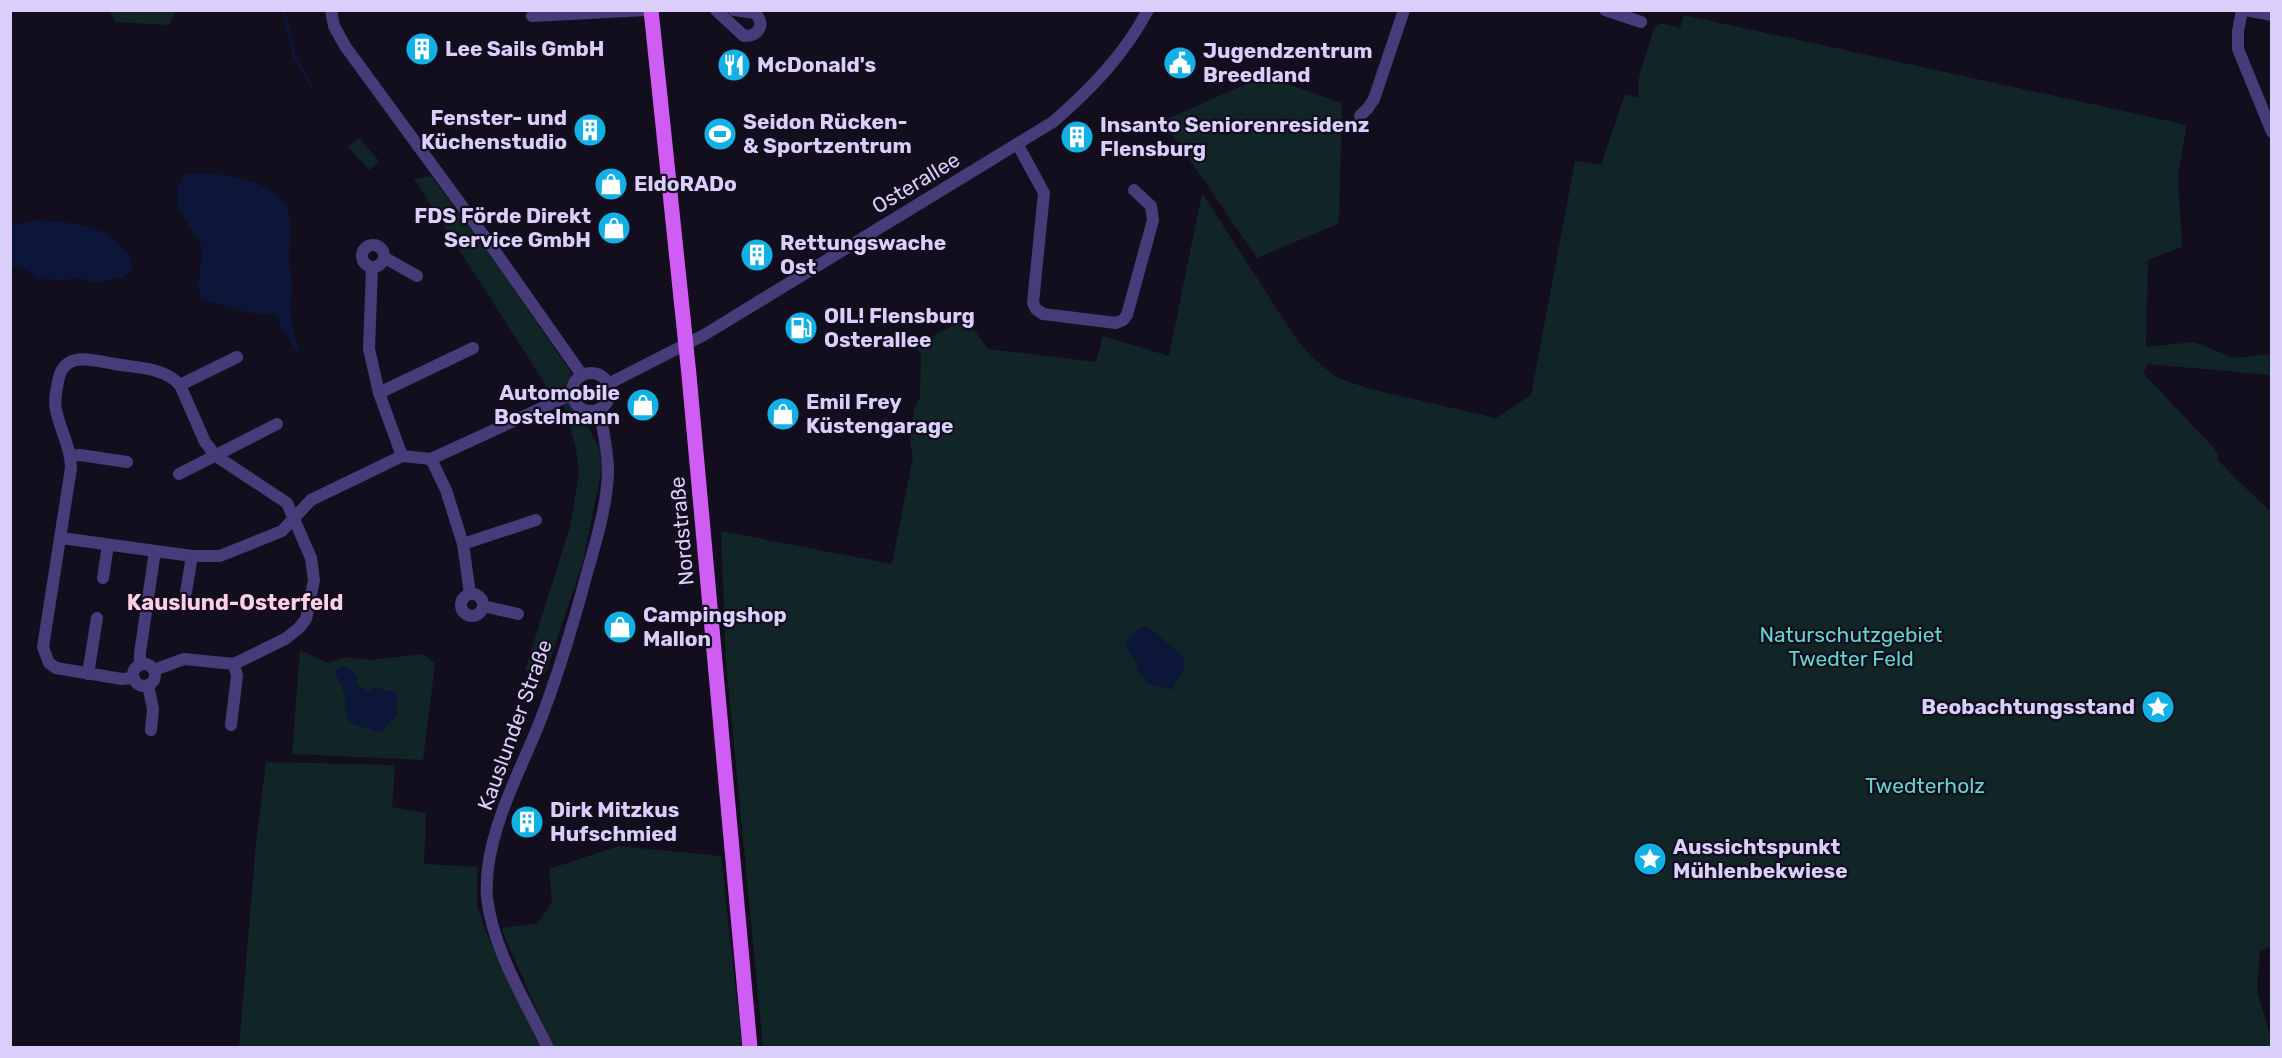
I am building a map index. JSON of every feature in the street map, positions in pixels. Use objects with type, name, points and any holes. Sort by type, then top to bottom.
[{"type":"main road","name":"Nordstraße","points":[[651,10],[686,346],[750,1047]]},
{"type":"street","points":[[331,10],[334,26],[345,46],[582,375]]},
{"type":"street","points":[[532,16],[645,10]]},
{"type":"street","points":[[716,10],[744,36],[751,36],[757,32],[761,26],[755,13],[734,10]]},
{"type":"street","name":"Osterallee","points":[[608,384],[686,346],[1053,122],[1102,77],[1121,53],[1148,10]]},
{"type":"street","points":[[1360,116],[1374,99],[1404,10]]},
{"type":"street","points":[[1605,10],[1641,22]]},
{"type":"street","points":[[2271,15],[2244,10],[2238,32],[2238,49],[2271,132]]},
{"type":"street","points":[[1018,145],[1044,193],[1033,303],[1036,309],[1043,314],[1116,323],[1123,320],[1153,220],[1151,206],[1134,190]]},
{"type":"street","points":[[375,244],[384,251],[385,258],[379,266],[372,268],[363,261],[362,254],[364,249],[375,244]]},
{"type":"street","points":[[385,258],[417,276]]},
{"type":"street","points":[[372,268],[369,349],[379,393],[402,456]]},
{"type":"street","points":[[379,393],[473,348]]},
{"type":"street","points":[[180,385],[237,357]]},
{"type":"street","points":[[134,678],[122,679],[56,668],[49,663],[43,647],[61,538],[71,456],[56,411],[55,398],[59,375],[64,366],[70,362],[87,360],[159,371],[174,379],[180,385],[205,442],[216,456],[287,503],[311,558],[314,570],[313,592],[306,619],[300,628],[285,639],[234,664],[184,659],[154,670]]},
{"type":"street","points":[[599,409],[587,410],[581,407],[572,394],[574,383],[582,375],[594,373],[600,375],[608,384]]},
{"type":"street","name":"Kauslunder Straße","points":[[548,1047],[499,944],[490,917],[487,876],[499,822],[553,683],[576,613],[593,550],[606,491],[608,470],[599,409],[607,402],[608,384]]},
{"type":"street","points":[[61,538],[192,556],[220,556],[282,531],[311,500],[402,456],[431,459],[572,394]]},
{"type":"street","points":[[178,474],[277,424]]},
{"type":"street","points":[[71,456],[80,455],[127,462]]},
{"type":"street","points":[[431,459],[446,490],[463,544],[470,594]]},
{"type":"street","points":[[463,544],[536,520]]},
{"type":"street","points":[[103,578],[108,545]]},
{"type":"street","points":[[140,665],[155,551]]},
{"type":"street","points":[[186,592],[192,556]]},
{"type":"street","points":[[470,594],[479,597],[483,606],[481,611],[473,616],[463,612],[461,600],[470,594]]},
{"type":"street","points":[[483,606],[518,614]]},
{"type":"street","points":[[88,674],[97,618]]},
{"type":"street","points":[[146,664],[154,670],[153,681],[148,685],[138,683],[134,678],[134,672],[140,665],[146,664]]},
{"type":"street","points":[[231,725],[237,676],[234,664]]},
{"type":"street","points":[[148,685],[153,709],[151,730]]},
{"type":"green space","points":[[109,11],[176,11],[169,25],[116,22]]},
{"type":"green space","name":"Naturschutzgebiet Twedter Feld","points":[[1684,15],[2187,125],[2178,174],[2182,247],[2148,260],[2146,347],[2194,342],[2234,358],[2271,354],[2271,375],[2148,364],[2143,373],[2213,447],[2219,456],[2216,458],[2271,512],[2272,946],[2260,951],[2257,991],[2271,1038],[2271,1047],[763,1047],[726,661],[721,531],[892,564],[913,456],[910,443],[914,410],[920,397],[921,354],[915,345],[966,319],[988,349],[1096,362],[1103,336],[1169,356],[1202,193],[1297,340],[1313,358],[1336,377],[1370,389],[1496,418],[1531,395],[1575,161],[1601,165],[1625,94],[1639,98],[1639,77],[1654,28],[1660,23],[1680,28]]},
{"type":"green space","points":[[1264,76],[1342,103],[1339,221],[1338,224],[1257,258],[1163,121]]},
{"type":"green space","points":[[359,138],[379,161],[369,170],[348,147]]},
{"type":"green space","points":[[431,176],[489,253],[570,371],[572,382],[551,393],[414,179]]},
{"type":"green space","points":[[563,402],[568,403],[582,415],[599,448],[602,469],[582,565],[545,674],[525,670],[570,527],[579,472],[576,448]]},
{"type":"green space","points":[[300,650],[328,663],[347,657],[370,660],[424,654],[435,664],[423,760],[292,754]],"holes":[[[341,681],[356,684],[368,693],[376,688],[394,692],[397,715],[376,728],[364,728],[351,723]]]},
{"type":"green space","points":[[266,762],[395,765],[392,807],[426,813],[424,864],[477,867],[477,905],[486,932],[541,1047],[239,1048],[256,844]]},
{"type":"green space","points":[[619,846],[721,856],[742,1047],[553,1047],[501,928],[538,923],[552,901],[549,869]]},
{"type":"water","points":[[200,173],[236,177],[261,185],[272,191],[287,208],[290,227],[289,264],[292,281],[291,320],[302,358],[282,329],[276,314],[249,313],[201,299],[198,288],[202,247],[179,209],[176,191],[184,174]]},
{"type":"water","points":[[35,220],[80,225],[108,235],[119,243],[127,254],[133,269],[124,277],[97,283],[75,277],[67,280],[37,279],[26,270],[11,265],[11,226]]},
{"type":"water","points":[[1146,625],[1184,657],[1185,667],[1172,690],[1148,684],[1137,670],[1139,667],[1125,646],[1130,636]]},
{"type":"water","points":[[341,666],[353,672],[358,679],[356,684],[368,693],[375,687],[398,695],[396,718],[387,724],[384,731],[377,732],[354,725],[347,720],[344,689],[335,674]]},
{"type":"waterway","points":[[284,10],[294,56],[312,87]]},
{"type":"place","name":"Lee Sails GmbH","points":[[422,49]]},
{"type":"place","name":"Jugendzentrum Breedland","points":[[1180,63]]},
{"type":"place","name":"McDonald's","points":[[734,65]]},
{"type":"place","name":"Fenster- und Küchenstudio","points":[[590,130]]},
{"type":"place","name":"Seidon Rücken- & Sportzentrum","points":[[720,134]]},
{"type":"place","name":"Insanto Seniorenresidenz Flensburg","points":[[1077,137]]},
{"type":"place","name":"EldoRADo","points":[[611,184]]},
{"type":"place","name":"FDS Förde Direkt Service GmbH","points":[[614,228]]},
{"type":"place","name":"Rettungswache Ost","points":[[757,255]]},
{"type":"place","name":"OIL! Flensburg Osterallee","points":[[801,328]]},
{"type":"place","name":"Automobile Bostelmann","points":[[643,405]]},
{"type":"place","name":"Emil Frey Küstengarage","points":[[783,414]]},
{"type":"place","name":"Campingshop Mallon","points":[[620,627]]},
{"type":"place","name":"Beobachtungsstand","points":[[2158,707]]},
{"type":"place","name":"Dirk Mitzkus Hufschmied","points":[[527,822]]},
{"type":"place","name":"Aussichtspunkt Mühlenbekwiese","points":[[1650,859]]},
{"type":"district","name":"Kauslund-Osterfeld","points":[[235,602]]},
{"type":"park label","name":"Twedterholz","points":[[1925,786]]}]
